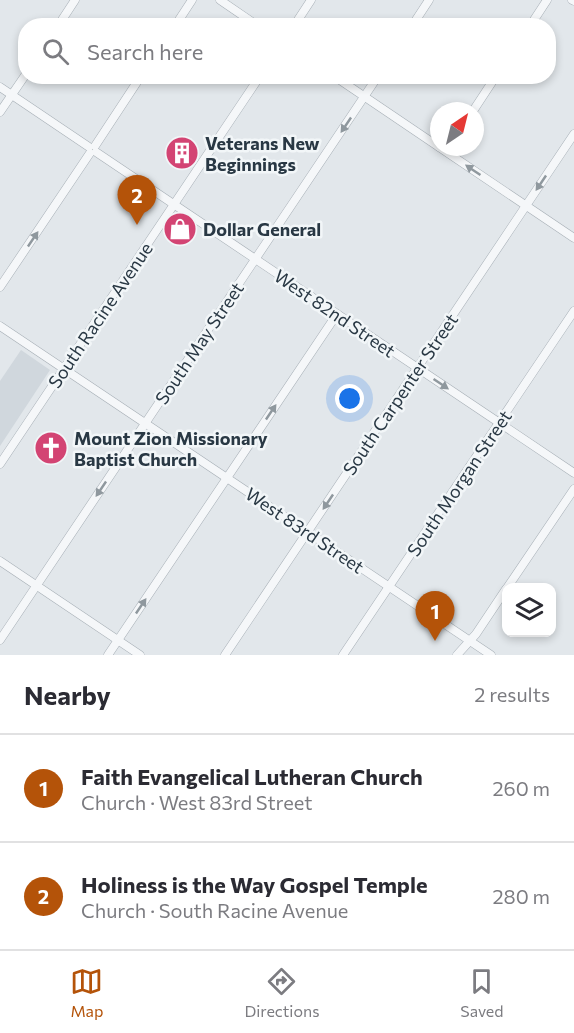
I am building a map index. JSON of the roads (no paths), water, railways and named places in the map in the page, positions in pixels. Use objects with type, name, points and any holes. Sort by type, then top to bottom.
[{"type":"street","points":[[63,18],[75,0]]},
{"type":"street","points":[[180,18],[192,0]]},
{"type":"street","points":[[220,0],[246,18]]},
{"type":"street","points":[[299,18],[311,0]]},
{"type":"street","points":[[417,18],[429,0]]},
{"type":"street","points":[[535,18],[547,0]]},
{"type":"street","points":[[0,112],[19,84]]},
{"type":"street","points":[[0,287],[136,84]]},
{"type":"street","name":"South Racine Avenue","points":[[0,464],[255,84]]},
{"type":"street","points":[[346,84],[430,140]]},
{"type":"street","name":"South May Street","points":[[0,640],[373,84]]},
{"type":"street","points":[[479,102],[491,84]]},
{"type":"street","name":"West 82nd Street","points":[[0,87],[574,473]]},
{"type":"street","name":"South Carpenter Street","points":[[225,655],[574,134]]},
{"type":"street","points":[[454,156],[574,238]]},
{"type":"street","name":"South Morgan Street","points":[[344,655],[574,311]]},
{"type":"street","points":[[108,655],[337,314]]},
{"type":"street","name":"West 83rd Street","points":[[0,326],[491,655]]},
{"type":"street","points":[[510,583],[574,489]]},
{"type":"street","points":[[0,561],[140,655]]},
{"type":"street","points":[[457,655],[476,634],[502,595]]},
{"type":"place","name":"Veterans New Beginnings","points":[[182,153]]},
{"type":"place","name":"Holiness is the Way Gospel Temple","points":[[137,225]]},
{"type":"place","name":"Dollar General","points":[[180,229]]},
{"type":"place","name":"Mount Zion Missionary Baptist Church","points":[[51,448]]},
{"type":"place","name":"Faith Evangelical Lutheran Church","points":[[435,641]]}]
